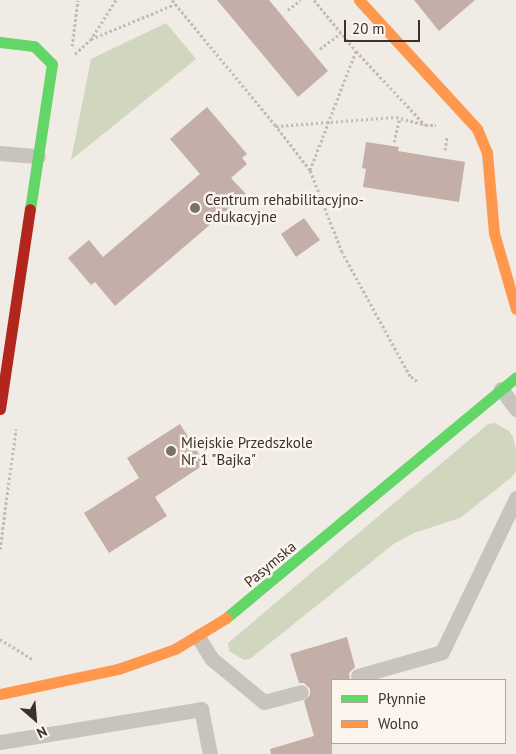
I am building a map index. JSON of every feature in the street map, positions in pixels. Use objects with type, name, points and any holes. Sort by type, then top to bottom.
[{"type":"street","points":[[359,0],[477,129],[487,153],[494,233],[516,309]]},
{"type":"street","points":[[0,42],[34,46],[52,64],[0,408]]},
{"type":"street","name":"Pasymska","points":[[0,694],[118,669],[175,649],[198,637],[239,610],[516,376]]},
{"type":"lane","points":[[0,153],[38,156]]},
{"type":"lane","points":[[501,389],[516,409]]},
{"type":"lane","points":[[358,676],[442,652],[516,498]]},
{"type":"lane","points":[[198,637],[212,659],[264,702],[301,692]]},
{"type":"lane","points":[[0,742],[201,709],[210,754]]},
{"type":"path","points":[[72,57],[72,37],[78,0]]},
{"type":"path","points":[[116,0],[91,38],[175,4]]},
{"type":"path","points":[[172,0],[310,170],[342,252],[410,376],[418,381]]},
{"type":"path","points":[[288,10],[301,0]]},
{"type":"path","points":[[314,0],[356,50],[425,125]]},
{"type":"path","points":[[320,49],[341,33]]},
{"type":"path","points":[[310,170],[356,50]]},
{"type":"path","points":[[276,126],[400,118],[425,125],[473,125]]},
{"type":"path","points":[[394,142],[400,118]]},
{"type":"path","points":[[0,639],[36,661]]},
{"type":"green space","points":[[166,23],[196,59],[71,160],[91,59]]},
{"type":"green space","points":[[495,423],[509,431],[513,437],[516,449],[516,471],[512,477],[460,518],[414,533],[395,543],[250,659],[244,660],[229,651],[228,643],[488,424]]},
{"type":"building","points":[[217,0],[269,0],[328,71],[298,97]]},
{"type":"building","points":[[414,0],[475,0],[439,31]]},
{"type":"building","name":"Centrum rehabilitacyjno- edukacyjne","points":[[207,107],[247,154],[242,158],[247,164],[231,178],[246,194],[115,306],[95,282],[91,285],[68,258],[89,240],[103,257],[200,174],[170,139]]},
{"type":"building","points":[[366,142],[399,147],[398,151],[465,162],[459,202],[363,187],[366,169],[362,168]]},
{"type":"building","points":[[304,218],[320,240],[296,257],[281,234]]},
{"type":"building","points":[[180,424],[205,464],[155,497],[167,516],[109,553],[84,513],[139,478],[127,458]]},
{"type":"building","points":[[347,637],[355,667],[349,673],[350,679],[331,679],[332,754],[271,754],[270,749],[314,736],[304,701],[310,695],[310,689],[304,683],[299,683],[290,654]]},
{"type":"traffic: fast","points":[[0,42],[34,46],[52,64],[30,209]]},
{"type":"traffic: fast","points":[[226,618],[516,377]]},
{"type":"traffic: slow","points":[[359,0],[477,129],[487,153],[494,233],[516,309]]},
{"type":"traffic: slow","points":[[0,694],[118,669],[175,649],[226,618]]},
{"type":"traffic: jam","points":[[0,409],[30,209]]},
{"type":"place","name":"Centrum rehabilitacyjno- edukacyjne","points":[[195,208]]},
{"type":"place","name":"Miejskie Przedszkole Nr 1 \"Bajka\"","points":[[171,451]]}]
